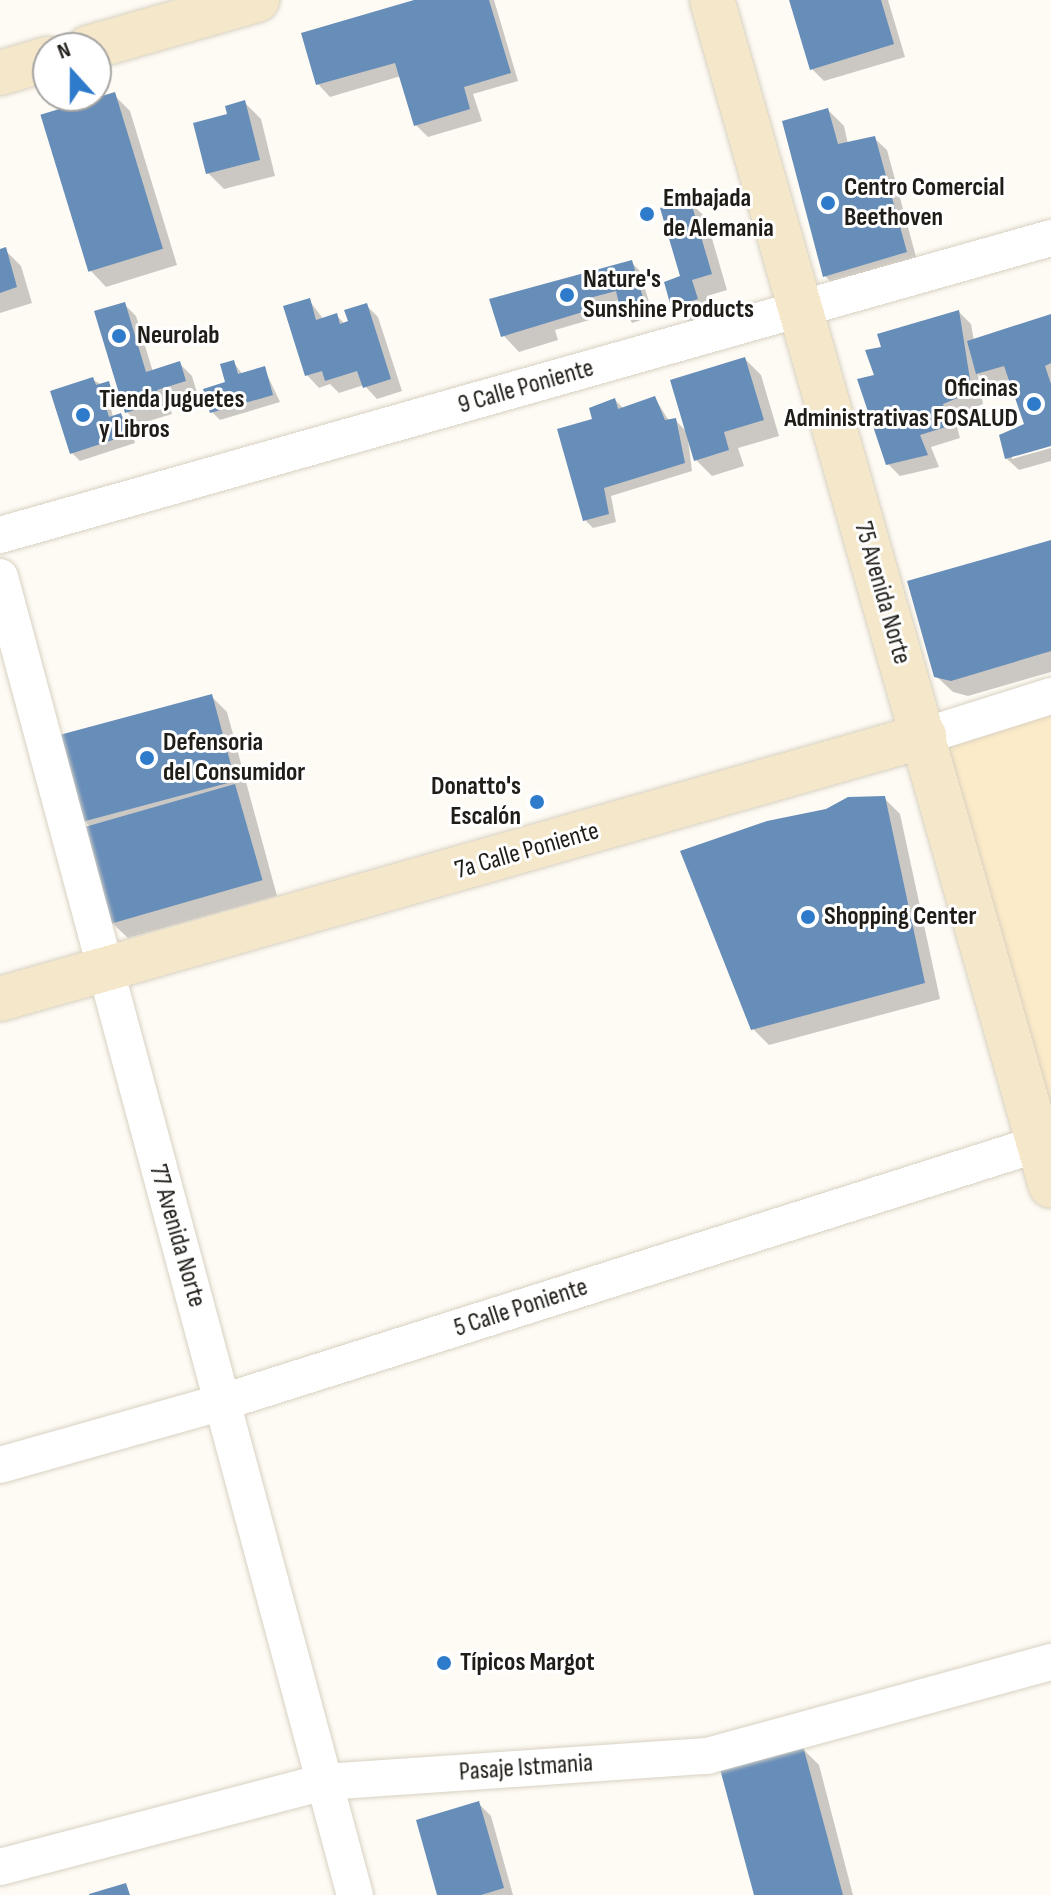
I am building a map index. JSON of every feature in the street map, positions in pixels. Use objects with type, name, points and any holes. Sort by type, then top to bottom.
[{"type":"main road","points":[[112,41],[257,0]]},
{"type":"main road","name":"75 Avenida Norte","points":[[712,0],[1051,1186]]},
{"type":"main road","points":[[0,73],[32,64]]},
{"type":"main road","name":"7a Calle Poniente","points":[[0,999],[924,736]]},
{"type":"street","name":"9 Calle Poniente","points":[[0,535],[1051,238]]},
{"type":"street","name":"77 Avenida Norte","points":[[0,577],[103,971],[355,1895]]},
{"type":"street","name":"7a Calle Poniente","points":[[924,736],[1051,696]]},
{"type":"street","name":"5 Calle Poniente","points":[[0,1465],[223,1402],[1041,1143]]},
{"type":"street","name":"Pasaje Istmania","points":[[0,1867],[324,1782],[707,1756],[1051,1662]]},
{"type":"shaded area","points":[[1051,689],[1051,1146],[931,725]]},
{"type":"building","points":[[414,0],[489,0],[511,73],[464,87],[470,109],[414,126],[395,63],[316,85],[301,33]]},
{"type":"building","points":[[789,0],[881,0],[894,44],[810,70]]},
{"type":"building","points":[[115,92],[163,249],[88,272],[40,115],[50,112],[112,112],[112,93]]},
{"type":"building","points":[[245,100],[260,160],[206,174],[193,123],[227,114],[225,106]]},
{"type":"building","name":"Centro Comercial Beethoven","points":[[828,108],[838,144],[875,136],[907,252],[823,277],[782,121]]},
{"type":"building","points":[[690,199],[712,274],[692,280],[698,299],[671,307],[664,282],[680,276],[660,208]]},
{"type":"building","points":[[6,247],[17,287],[0,293],[0,249]]},
{"type":"building","name":"Nature's Sunshine Products","points":[[632,260],[646,308],[622,316],[616,291],[582,300],[586,311],[501,337],[489,299]]},
{"type":"building","points":[[310,298],[316,320],[337,313],[340,324],[348,321],[344,310],[367,303],[391,379],[363,388],[357,371],[325,381],[322,371],[305,376],[283,306]]},
{"type":"building","name":"Neurolab","points":[[125,302],[146,372],[180,361],[186,381],[157,390],[161,402],[125,413],[94,311]]},
{"type":"building","points":[[959,310],[972,392],[943,404],[949,426],[920,435],[928,455],[886,465],[857,379],[874,375],[865,350],[881,347],[877,334]]},
{"type":"building","name":"Oficinas Administrativas FOSALUD","points":[[1051,314],[1051,363],[1045,366],[1051,384],[1051,446],[1005,459],[999,435],[1024,424],[1004,366],[976,374],[967,341]]},
{"type":"building","points":[[745,357],[764,420],[724,432],[729,450],[694,461],[670,380]]},
{"type":"building","points":[[234,360],[238,374],[265,366],[273,395],[210,413],[203,389],[225,382],[220,364]]},
{"type":"building","name":"Tienda Juguetes y Libros","points":[[93,377],[96,385],[109,381],[113,395],[103,397],[109,417],[121,413],[128,435],[70,454],[50,391]]},
{"type":"building","points":[[655,396],[665,420],[676,418],[685,463],[604,488],[609,514],[583,521],[557,429],[592,419],[589,408],[615,398],[618,409]]},
{"type":"building","points":[[1051,540],[1051,651],[951,681],[934,677],[907,581]]},
{"type":"building","name":"Defensoria del Consumidor","points":[[212,694],[235,781],[83,822],[59,735]]},
{"type":"building","points":[[235,784],[263,880],[111,924],[83,828]]},
{"type":"building","name":"Shopping Center","points":[[885,796],[925,983],[751,1030],[680,851],[767,821],[826,809],[848,797]]},
{"type":"building","points":[[803,1746],[843,1895],[754,1895],[720,1769]]},
{"type":"building","points":[[479,1801],[504,1888],[481,1895],[437,1895],[416,1820]]},
{"type":"building","points":[[126,1883],[130,1895],[89,1895],[89,1894]]},
{"type":"place","name":"Centro Comercial Beethoven","points":[[828,203]]},
{"type":"place","name":"Embajada de Alemania","points":[[647,214]]},
{"type":"place","name":"Nature's Sunshine Products","points":[[567,295]]},
{"type":"place","name":"Neurolab","points":[[119,336]]},
{"type":"place","name":"Oficinas Administrativas FOSALUD","points":[[1034,404]]},
{"type":"place","name":"Tienda Juguetes y Libros","points":[[83,415]]},
{"type":"place","name":"Defensoria del Consumidor","points":[[147,758]]},
{"type":"place","name":"Donatto's Escalón","points":[[537,802]]},
{"type":"place","name":"Shopping Center","points":[[808,917]]},
{"type":"place","name":"Típicos Margot","points":[[444,1663]]}]
